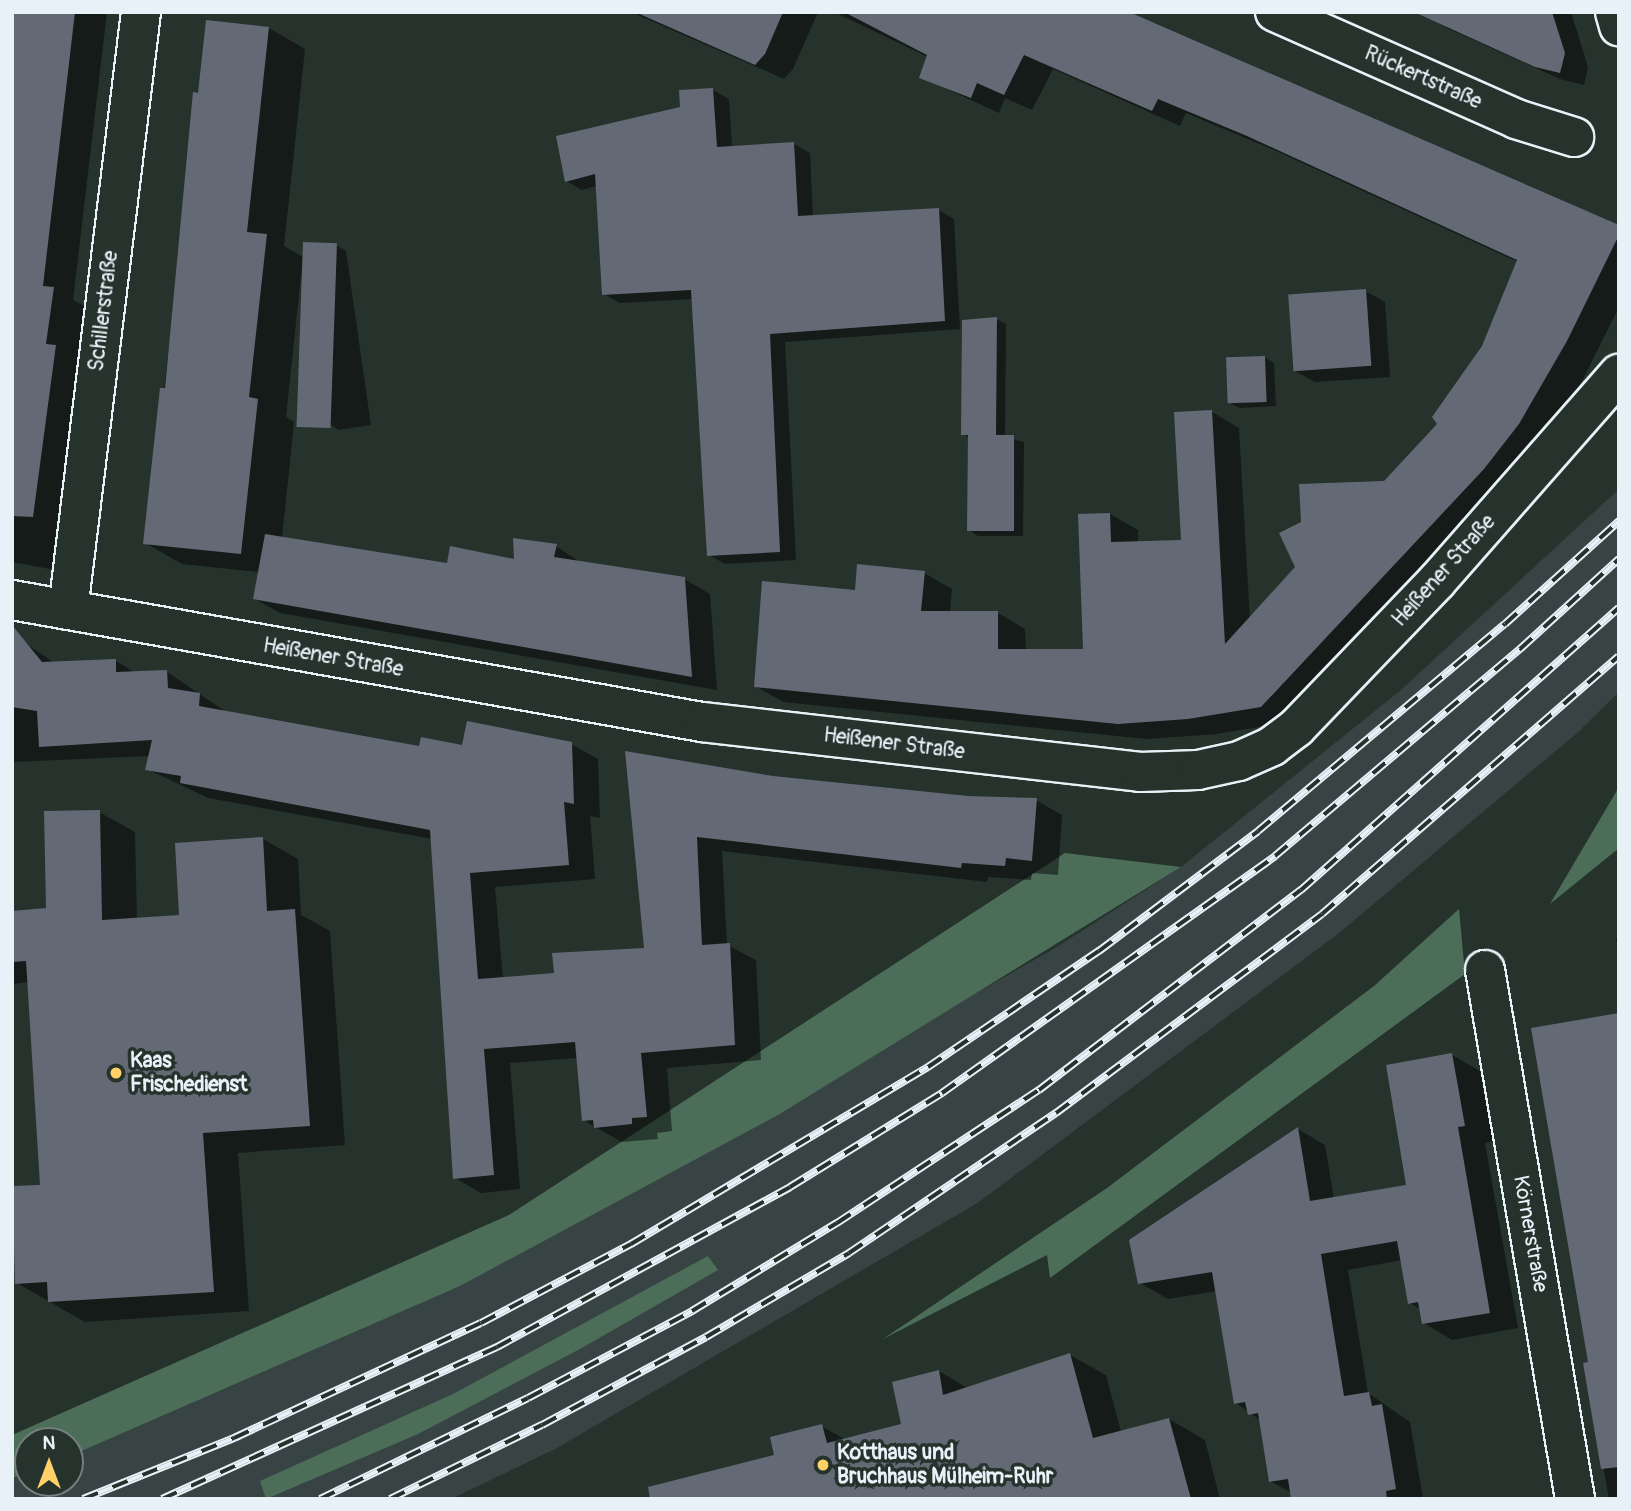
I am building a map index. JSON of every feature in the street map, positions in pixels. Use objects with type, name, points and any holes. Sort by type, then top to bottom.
[{"type":"street","name":"Schillerstraße","points":[[68,610],[141,12]]},
{"type":"street","name":"Rückertstraße","points":[[1275,12],[1516,119],[1574,137]]},
{"type":"street","points":[[1615,12],[1619,26]]},
{"type":"street","name":"Heißener Straße","points":[[12,600],[688,720],[1140,772],[1198,770],[1239,761],[1272,746],[1297,727],[1437,581],[1619,374]]},
{"type":"street","name":"Körnerstraße","points":[[1485,970],[1575,1499]]},
{"type":"shaded area","points":[[1619,489],[1619,692],[1578,732],[1339,933],[976,1204],[555,1449],[451,1499],[12,1499],[14,1477],[14,1497],[84,1497],[84,1450],[458,1287],[1057,947],[1181,867],[1401,690]]},
{"type":"green space","points":[[1619,787],[1619,848],[1550,904]]},
{"type":"green space","points":[[1065,853],[1181,867],[778,1115],[458,1287],[84,1450],[84,1427],[30,1427],[509,1215]]},
{"type":"green space","points":[[1459,909],[1465,974],[1050,1278],[1047,1255],[883,1339],[1107,1188],[1374,986]]},
{"type":"green space","points":[[708,1256],[718,1270],[580,1349],[418,1434],[266,1499],[260,1481],[453,1394]]},
{"type":"green space","points":[[14,1434],[12,1478],[12,1435]]},
{"type":"building","points":[[12,12],[75,12],[43,286],[54,287],[46,344],[56,345],[33,517],[12,516]]},
{"type":"building","points":[[635,12],[783,12],[765,54],[755,65]]},
{"type":"building","points":[[844,12],[1129,12],[1619,225],[1619,235],[1567,341],[1519,424],[1484,469],[1261,707],[1188,719],[1118,724],[754,687],[762,581],[855,590],[857,564],[925,571],[921,611],[998,611],[998,649],[1083,649],[1078,514],[1110,513],[1111,542],[1181,540],[1174,412],[1212,410],[1225,644],[1295,567],[1279,533],[1301,522],[1299,484],[1384,481],[1437,424],[1432,417],[1482,346],[1517,260],[1247,136],[1158,99],[1152,111],[1024,55],[1004,95],[977,83],[971,98],[919,78],[927,55]]},
{"type":"building","points":[[1414,12],[1552,12],[1565,53],[1560,73],[1535,67]]},
{"type":"building","points":[[206,20],[269,27],[247,232],[267,234],[249,397],[258,399],[241,554],[143,544],[160,388],[165,388],[193,92],[198,93]]},
{"type":"building","points":[[713,88],[717,147],[794,142],[798,216],[939,208],[945,321],[770,334],[780,552],[707,556],[691,290],[602,295],[595,174],[565,182],[556,136],[680,107],[679,90]]},
{"type":"building","points":[[303,242],[337,243],[331,428],[297,427]]},
{"type":"building","points":[[1366,289],[1371,366],[1294,371],[1288,294]]},
{"type":"building","points":[[997,317],[996,435],[1014,435],[1014,531],[967,531],[968,435],[961,435],[962,320]]},
{"type":"building","points":[[1265,356],[1267,402],[1228,403],[1226,357]]},
{"type":"building","points":[[265,534],[447,563],[450,546],[514,559],[513,538],[557,544],[554,557],[685,577],[692,677],[253,599]]},
{"type":"building","points":[[12,625],[42,662],[116,659],[116,672],[167,670],[168,688],[200,693],[199,706],[419,746],[421,737],[462,745],[467,721],[572,742],[574,804],[564,802],[569,865],[470,873],[478,979],[554,973],[552,953],[644,948],[625,751],[773,776],[968,796],[1037,798],[1032,861],[1006,858],[1005,866],[962,863],[961,868],[697,837],[702,945],[730,943],[735,1045],[641,1053],[647,1117],[632,1118],[632,1124],[594,1128],[593,1120],[582,1121],[575,1042],[484,1049],[494,1175],[453,1179],[430,830],[180,783],[181,776],[145,770],[152,740],[39,747],[37,711],[12,707]]},
{"type":"building","name":"Kaas Frischedienst","points":[[100,810],[102,920],[179,915],[175,843],[263,837],[267,911],[295,909],[310,1126],[203,1133],[214,1292],[48,1302],[47,1282],[15,1284],[12,1186],[40,1185],[26,961],[12,962],[12,911],[46,908],[44,811]]},
{"type":"building","points":[[1619,1013],[1619,1467],[1601,1469],[1583,1363],[1588,1362],[1531,1028]]},
{"type":"building","points":[[1452,1053],[1465,1126],[1458,1127],[1490,1313],[1422,1324],[1418,1302],[1408,1304],[1397,1241],[1321,1254],[1344,1396],[1369,1392],[1372,1406],[1382,1404],[1396,1489],[1386,1491],[1387,1499],[1291,1499],[1288,1479],[1269,1482],[1258,1413],[1248,1415],[1245,1402],[1234,1404],[1212,1272],[1138,1284],[1129,1240],[1298,1127],[1310,1201],[1406,1185],[1386,1065]]},
{"type":"building","points":[[1070,1353],[1093,1438],[1169,1418],[1191,1499],[650,1499],[648,1487],[774,1455],[770,1437],[822,1424],[827,1443],[901,1424],[892,1382],[939,1370],[943,1395]]},
{"type":"railway","points":[[83,1499],[234,1438],[481,1323],[631,1244],[928,1067],[1099,951],[1258,831],[1505,624],[1619,521]]},
{"type":"railway","points":[[162,1499],[497,1347],[790,1187],[942,1093],[1275,856],[1520,649],[1619,559]]},
{"type":"railway","points":[[320,1499],[528,1398],[692,1311],[837,1223],[1039,1090],[1301,890],[1619,608]]},
{"type":"railway","points":[[390,1499],[542,1425],[706,1337],[849,1253],[1056,1113],[1322,914],[1619,656]]},
{"type":"place","name":"Kaas Frischedienst","points":[[116,1073]]},
{"type":"place","name":"Kotthaus und Bruchhaus Mülheim-Ruhr","points":[[823,1465]]}]
